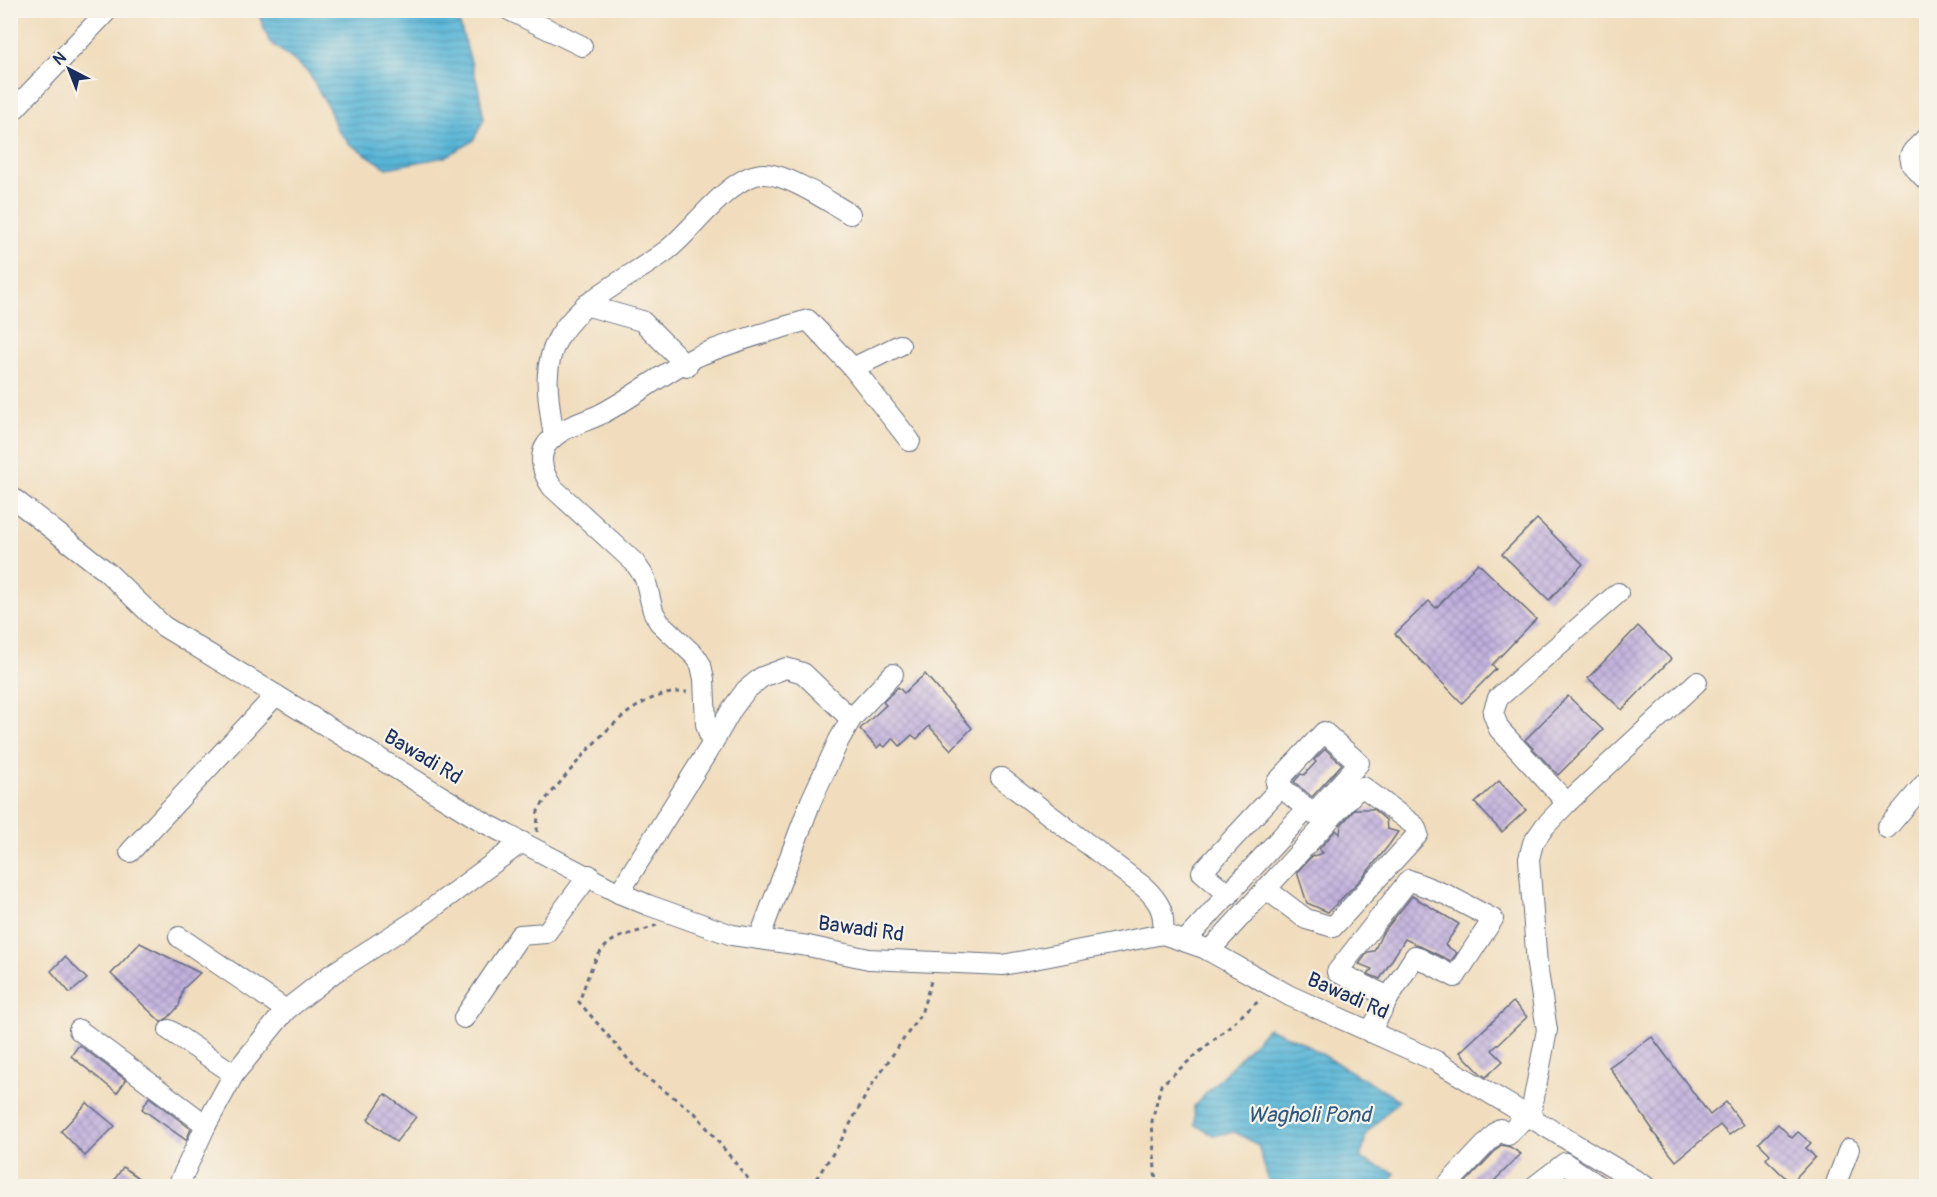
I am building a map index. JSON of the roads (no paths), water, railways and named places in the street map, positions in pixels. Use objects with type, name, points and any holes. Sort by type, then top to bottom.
[{"type":"street","points":[[10,114],[108,10]]},
{"type":"street","points":[[509,10],[582,46]]},
{"type":"street","points":[[1926,138],[1910,156],[1912,165],[1926,180]]},
{"type":"street","points":[[554,437],[546,383],[549,361],[560,335],[585,305],[627,275],[667,251],[708,208],[744,180],[762,174],[780,176],[850,214]]},
{"type":"street","points":[[585,305],[642,321],[686,365]]},
{"type":"street","points":[[712,744],[706,724],[701,665],[696,657],[659,622],[653,611],[645,578],[635,563],[552,487],[545,476],[542,462],[545,446],[570,427],[600,414],[686,365],[737,342],[808,320],[853,368],[910,441]]},
{"type":"street","points":[[853,368],[900,345]]},
{"type":"street","name":"Bawadi Rd","points":[[10,496],[107,572],[163,626],[485,823],[619,892],[732,935],[869,958],[1003,965],[1163,934],[1209,951],[1275,988],[1436,1061],[1640,1185]]},
{"type":"street","points":[[1567,803],[1499,729],[1493,713],[1498,698],[1618,593]]},
{"type":"street","points":[[619,892],[732,709],[746,690],[762,677],[786,668],[803,673],[851,719]]},
{"type":"street","points":[[759,939],[811,801],[839,740],[851,719],[893,674]]},
{"type":"street","points":[[1446,1186],[1500,1129],[1508,1136],[1528,1117],[1547,1030],[1536,965],[1529,859],[1533,843],[1545,826],[1567,803],[1697,682]]},
{"type":"street","points":[[130,852],[276,696]]},
{"type":"street","points":[[1324,732],[1359,763],[1313,814],[1281,787],[1276,783],[1324,732]]},
{"type":"street","points":[[1001,778],[1144,887],[1156,899],[1165,918],[1163,934]]},
{"type":"street","points":[[1887,828],[1926,782]]},
{"type":"street","points":[[1229,895],[1202,872],[1281,787]]},
{"type":"street","points":[[1209,951],[1354,793],[1363,787],[1415,826],[1418,834],[1333,927],[1306,919],[1266,889]]},
{"type":"street","points":[[1185,941],[1307,810]]},
{"type":"street","points":[[178,1186],[206,1125],[234,1074],[286,1010],[332,974],[529,845]]},
{"type":"street","points":[[464,1018],[520,935],[546,933],[589,875]]},
{"type":"street","points":[[1370,1032],[1415,956],[1455,977],[1493,919],[1409,880],[1337,972],[1389,997]]},
{"type":"street","points":[[179,937],[286,1010]]},
{"type":"street","points":[[79,1030],[206,1125]]},
{"type":"street","points":[[169,1030],[234,1074]]},
{"type":"street","points":[[1835,1186],[1849,1149]]},
{"type":"street","points":[[1535,1186],[1565,1162],[1599,1186]]},
{"type":"water","points":[[259,11],[456,11],[478,86],[484,119],[473,141],[445,157],[387,168],[350,144],[337,130],[329,109],[308,72],[269,41]]},
{"type":"water","name":"Wagholi Pond","points":[[1268,1028],[1300,1041],[1399,1100],[1366,1134],[1361,1159],[1395,1173],[1390,1186],[1270,1186],[1258,1145],[1235,1132],[1213,1135],[1195,1125],[1194,1106]]}]
